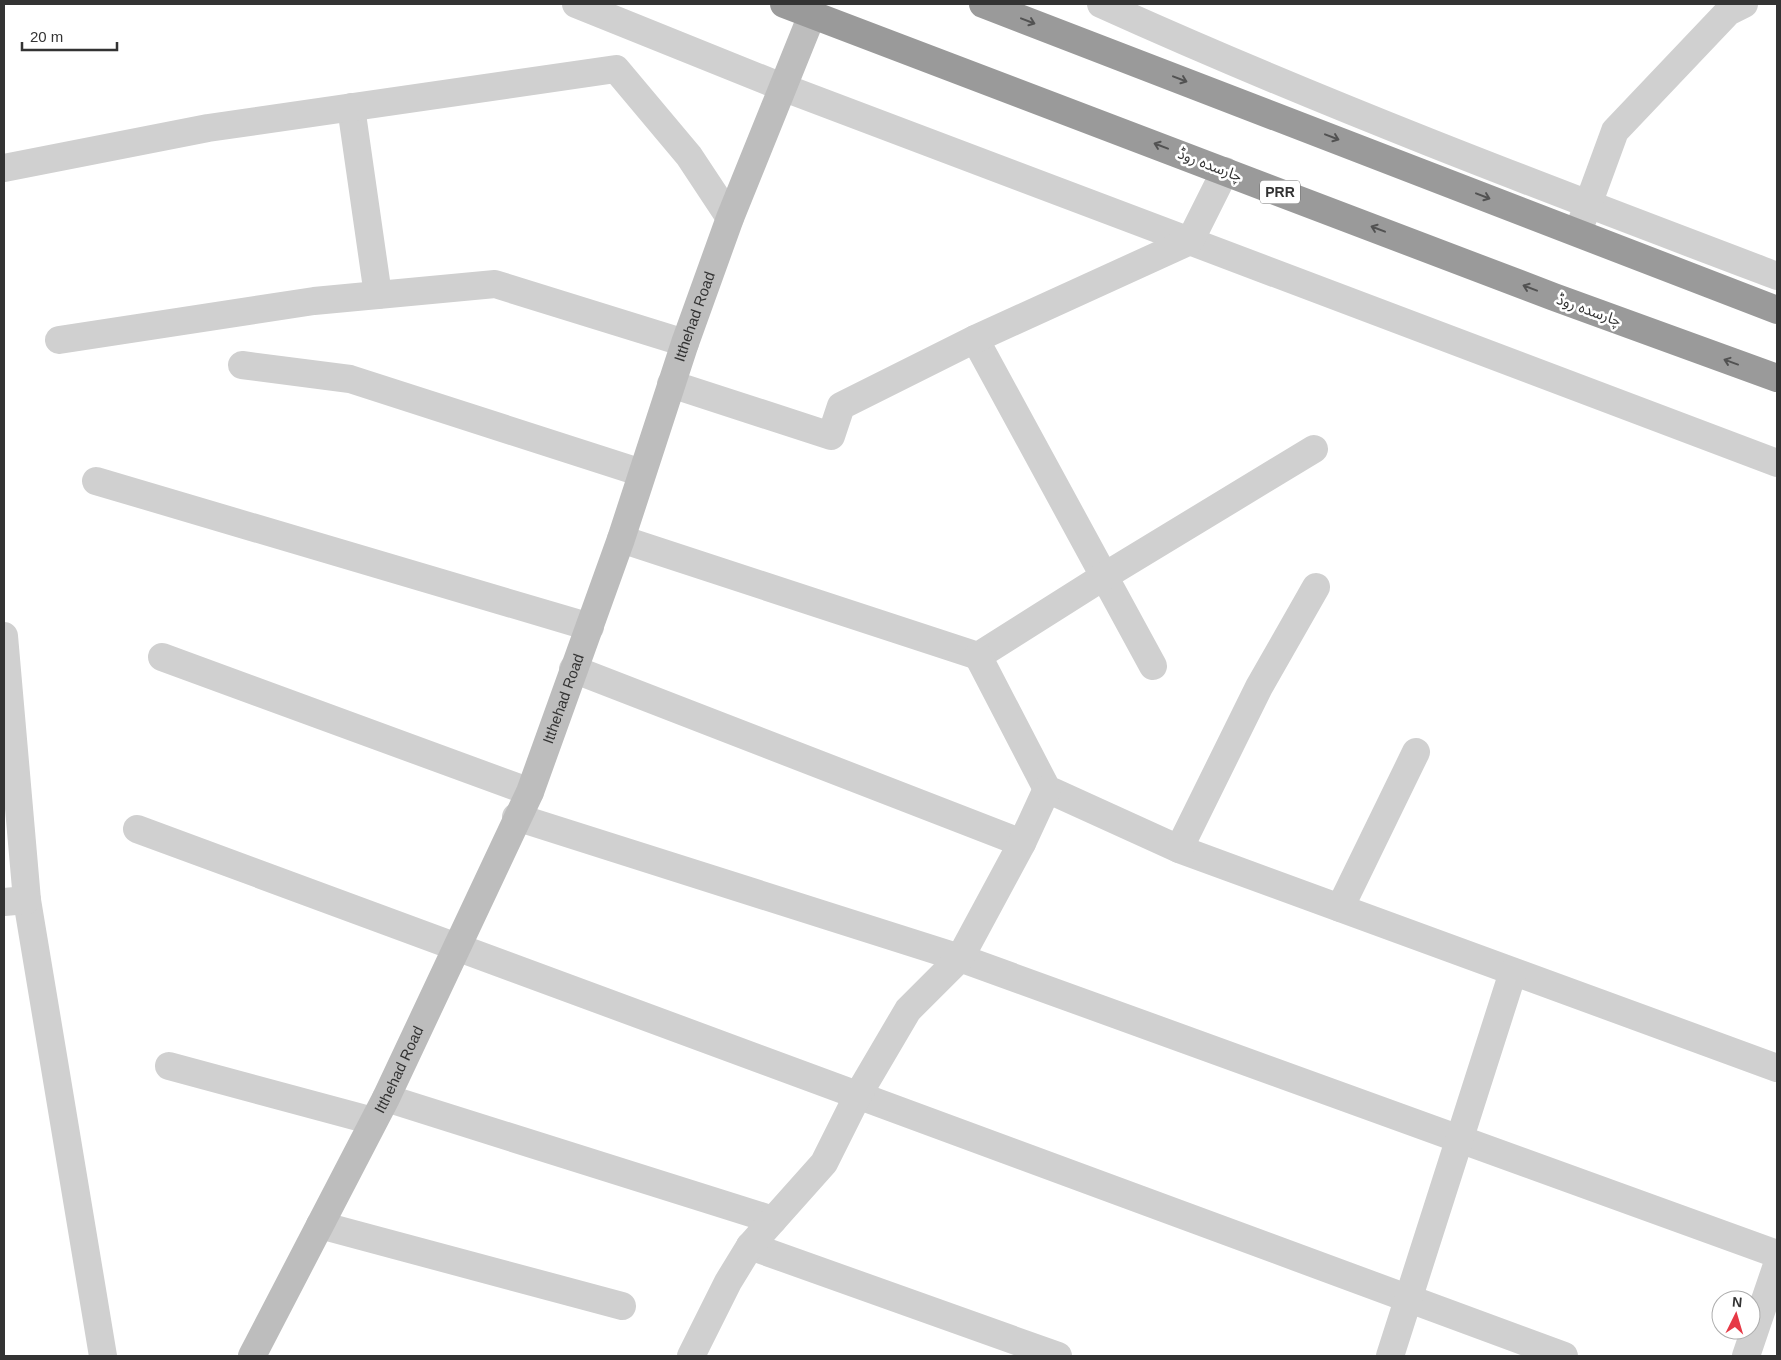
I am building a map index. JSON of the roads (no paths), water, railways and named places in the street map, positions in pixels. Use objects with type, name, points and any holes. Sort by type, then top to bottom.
[{"type":"highway","name":"چارسدہ روڈ","points":[[784,4],[1554,297],[1777,378]]},
{"type":"highway","points":[[983,4],[1777,310]]},
{"type":"street","points":[[576,4],[782,87],[1777,463]]},
{"type":"street","points":[[1101,4],[1230,62],[1588,204],[1777,276]]},
{"type":"street","points":[[1578,232],[1615,131],[1728,12],[1744,4]]},
{"type":"street","name":"Itthehad Road","points":[[252,1356],[380,1110],[516,818],[530,792],[621,538],[684,343],[730,218],[812,15]]},
{"type":"street","points":[[4,168],[208,128],[616,69],[689,156],[730,218]]},
{"type":"street","points":[[351,108],[378,295]]},
{"type":"street","points":[[671,384],[832,436],[841,406],[975,339],[1190,241],[1225,171]]},
{"type":"street","points":[[59,340],[314,301],[495,284],[684,343]]},
{"type":"street","points":[[975,339],[1153,666]]},
{"type":"street","points":[[242,365],[350,380],[642,474]]},
{"type":"street","points":[[978,656],[1314,448]]},
{"type":"street","points":[[96,482],[590,627]]},
{"type":"street","points":[[621,538],[978,656],[1048,789],[1179,850],[1777,1068]]},
{"type":"street","points":[[1179,850],[1259,687],[1316,587]]},
{"type":"street","points":[[4,636],[15,901],[103,1356]]},
{"type":"street","points":[[162,657],[530,792]]},
{"type":"street","points":[[573,669],[1022,843]]},
{"type":"street","points":[[1340,908],[1416,752]]},
{"type":"street","points":[[691,1356],[728,1282],[750,1246],[824,1163],[858,1095],[908,1010],[960,958],[1022,843],[1048,789]]},
{"type":"street","points":[[516,818],[960,958],[1777,1254]]},
{"type":"street","points":[[137,829],[1564,1356]]},
{"type":"street","points":[[1390,1356],[1514,972]]},
{"type":"street","points":[[169,1066],[380,1110],[773,1220]]},
{"type":"street","points":[[320,1225],[622,1306]]},
{"type":"street","points":[[750,1246],[1042,1353]]},
{"type":"street","points":[[1746,1356],[1777,1265]]}]
